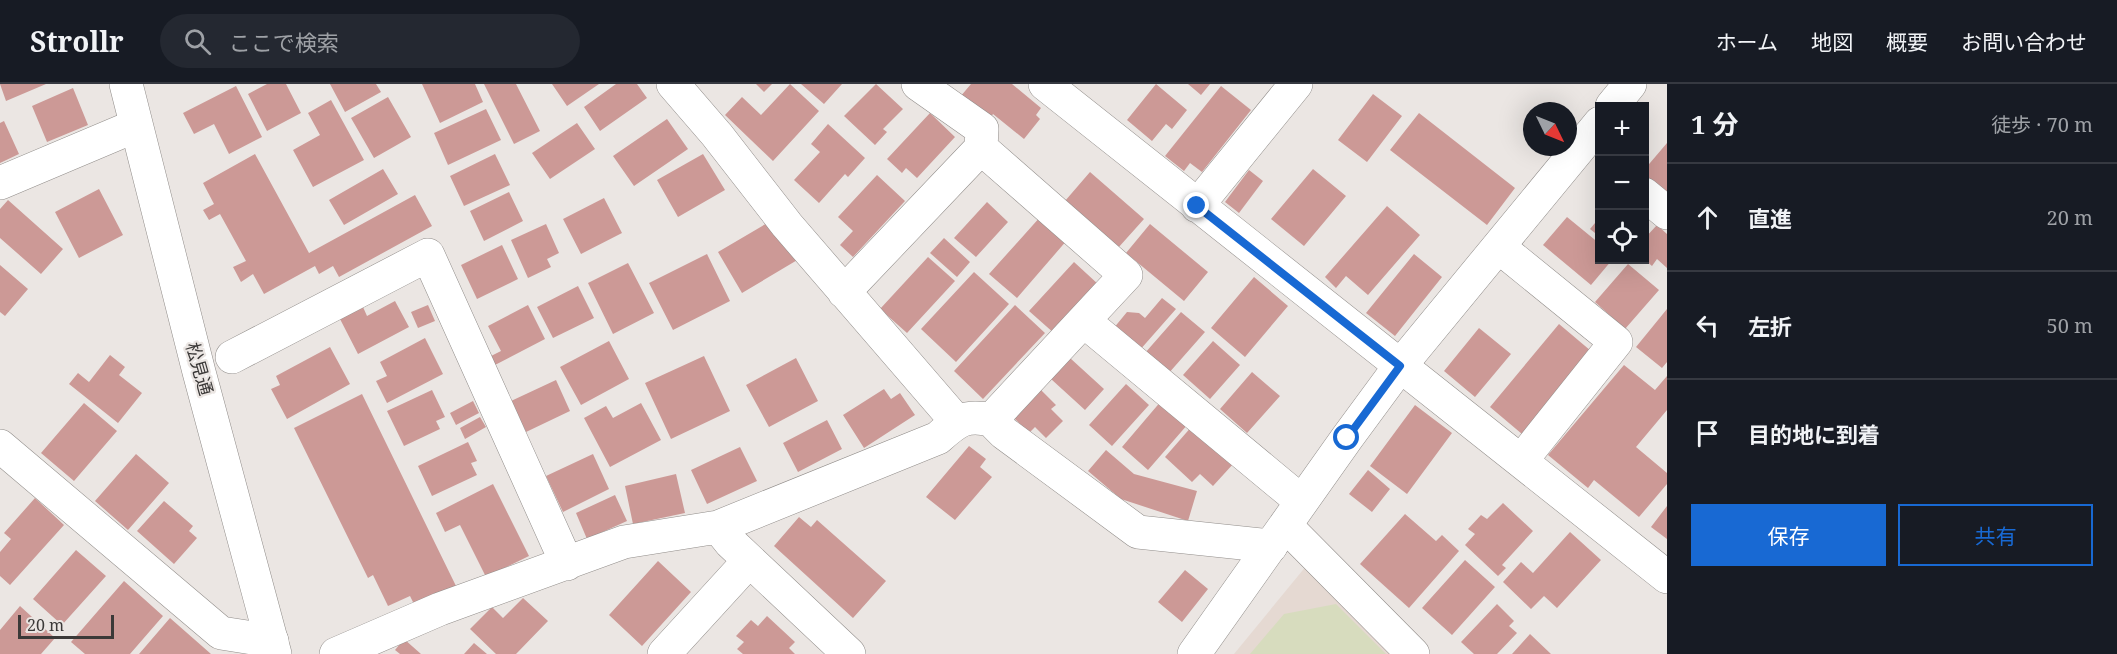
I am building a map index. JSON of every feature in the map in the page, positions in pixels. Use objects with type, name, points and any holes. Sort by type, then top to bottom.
[{"type":"street","name":"松見通","points":[[126,84],[135,126],[274,648]]},
{"type":"street","points":[[673,84],[717,135],[787,225],[957,422]]},
{"type":"street","points":[[844,292],[981,148],[982,129],[918,84]]},
{"type":"street","points":[[1197,206],[1296,84]]},
{"type":"street","points":[[1615,102],[1630,84]]},
{"type":"street","points":[[1067,91],[1197,206],[1667,577]]},
{"type":"street","points":[[0,183],[135,126]]},
{"type":"street","points":[[1194,654],[1400,366],[1499,247],[1594,141]]},
{"type":"street","points":[[981,148],[1126,275],[991,420]]},
{"type":"street","points":[[1649,198],[1667,213]]},
{"type":"street","points":[[1499,247],[1616,342],[1521,461]]},
{"type":"street","points":[[232,357],[428,255],[567,564]]},
{"type":"street","points":[[1084,321],[1413,654]]},
{"type":"street","points":[[336,654],[440,609],[624,542],[718,527],[938,438],[957,422],[974,416],[991,420],[1004,433],[1138,532],[1286,524]]},
{"type":"street","points":[[0,446],[221,633],[274,648]]},
{"type":"street","points":[[718,527],[749,561],[849,654]]},
{"type":"street","points":[[664,654],[749,561]]},
{"type":"shaded area","points":[[1307,565],[1395,654],[1234,654]]},
{"type":"green space","points":[[1336,604],[1386,654],[1250,654],[1284,614]]},
{"type":"building","points":[[0,84],[46,84],[6,101]]},
{"type":"building","points":[[267,84],[286,84],[301,113],[267,131],[248,94]]},
{"type":"building","points":[[330,84],[376,84],[381,92],[345,112]]},
{"type":"building","points":[[422,84],[475,84],[483,102],[440,123]]},
{"type":"building","points":[[484,84],[516,84],[540,131],[514,144]]},
{"type":"building","points":[[552,84],[599,84],[567,106]]},
{"type":"building","points":[[616,84],[637,84],[647,98],[600,131],[584,107]]},
{"type":"building","points":[[756,84],[772,84],[764,92]]},
{"type":"building","points":[[790,84],[819,111],[773,161],[725,115],[742,97],[761,115]]},
{"type":"building","points":[[801,84],[842,84],[824,104]]},
{"type":"building","points":[[876,84],[903,109],[883,129],[887,132],[875,145],[844,116]]},
{"type":"building","points":[[971,84],[1012,84],[1041,108],[1036,115],[1040,119],[1024,139],[993,114],[989,120],[960,97]]},
{"type":"building","points":[[1156,84],[1187,110],[1172,129],[1166,124],[1152,141],[1127,120]]},
{"type":"building","points":[[1188,84],[1210,84],[1201,95]]},
{"type":"building","points":[[236,86],[262,137],[229,154],[214,124],[194,134],[183,113]]},
{"type":"building","points":[[1221,86],[1251,110],[1202,172],[1190,163],[1184,171],[1165,156]]},
{"type":"building","points":[[73,88],[88,125],[47,142],[32,106]]},
{"type":"building","points":[[1373,94],[1402,116],[1367,162],[1338,140]]},
{"type":"building","points":[[388,97],[411,137],[374,158],[351,118]]},
{"type":"building","points":[[331,100],[364,160],[313,187],[293,150],[320,135],[308,113]]},
{"type":"building","points":[[486,109],[501,140],[448,165],[434,133]]},
{"type":"building","points":[[930,113],[955,137],[917,178],[906,168],[902,173],[887,159]]},
{"type":"building","points":[[1419,113],[1515,188],[1487,225],[1390,150]]},
{"type":"building","points":[[667,119],[688,149],[634,186],[613,156]]},
{"type":"building","points":[[4,121],[19,154],[0,163],[0,123]]},
{"type":"building","points":[[577,123],[595,149],[550,179],[532,153]]},
{"type":"building","points":[[828,124],[865,158],[848,177],[845,174],[819,203],[794,180],[820,152],[811,144]]},
{"type":"building","points":[[1667,143],[1667,199],[1649,183],[1649,164]]},
{"type":"building","points":[[255,154],[309,253],[415,195],[432,226],[339,277],[333,266],[319,274],[315,266],[264,294],[253,274],[241,282],[233,267],[246,261],[220,214],[209,220],[203,210],[214,204],[203,183]]},
{"type":"building","points":[[495,154],[510,185],[464,206],[450,176]]},
{"type":"building","points":[[703,154],[725,190],[678,217],[657,180]]},
{"type":"building","points":[[383,169],[398,194],[344,225],[329,200]]},
{"type":"building","points":[[1313,169],[1346,196],[1304,246],[1271,219]]},
{"type":"building","points":[[1249,170],[1263,181],[1239,213],[1225,202]]},
{"type":"building","points":[[1090,172],[1144,219],[1118,248],[1065,201]]},
{"type":"building","points":[[877,175],[905,201],[853,257],[840,245],[853,231],[838,217]]},
{"type":"building","points":[[99,189],[123,235],[79,258],[55,212]]},
{"type":"building","points":[[509,192],[523,221],[484,241],[470,211]]},
{"type":"building","points":[[604,198],[622,233],[581,254],[563,219]]},
{"type":"building","points":[[8,200],[63,249],[41,274],[0,238],[0,209]]},
{"type":"building","points":[[987,202],[1008,222],[976,257],[954,238]]},
{"type":"building","points":[[1387,206],[1420,235],[1368,295],[1346,276],[1336,288],[1325,277]]},
{"type":"building","points":[[1041,216],[1068,239],[1017,298],[989,274]]},
{"type":"building","points":[[1567,217],[1595,240],[1595,264],[1609,264],[1591,285],[1543,245]]},
{"type":"building","points":[[769,222],[799,259],[742,293],[718,252]]},
{"type":"building","points":[[1595,223],[1595,233],[1590,229]]},
{"type":"building","points":[[546,224],[559,253],[547,259],[551,267],[528,278],[511,240]]},
{"type":"building","points":[[1150,224],[1208,272],[1184,301],[1126,253]]},
{"type":"building","points":[[1657,225],[1667,234],[1667,268],[1657,259],[1652,266],[1649,263],[1649,234]]},
{"type":"building","points":[[944,238],[970,262],[957,277],[930,253]]},
{"type":"building","points":[[502,245],[518,279],[477,299],[461,265]]},
{"type":"building","points":[[707,254],[730,301],[673,330],[649,283]]},
{"type":"building","points":[[1414,254],[1442,277],[1395,336],[1366,313]]},
{"type":"building","points":[[928,257],[955,281],[907,333],[880,309]]},
{"type":"building","points":[[1074,262],[1099,285],[1055,334],[1029,311]]},
{"type":"building","points":[[628,263],[654,313],[613,334],[588,283]]},
{"type":"building","points":[[1628,264],[1659,290],[1625,329],[1595,302]]},
{"type":"building","points":[[0,265],[28,289],[5,316],[0,312]]},
{"type":"building","points":[[974,272],[1009,304],[956,362],[921,329]]},
{"type":"building","points":[[1254,277],[1288,306],[1245,357],[1211,328]]},
{"type":"building","points":[[578,286],[594,318],[553,338],[537,307]]},
{"type":"building","points":[[1162,298],[1176,309],[1139,351],[1113,329],[1127,312],[1139,313],[1145,318]]},
{"type":"building","points":[[395,301],[409,327],[358,354],[340,319],[363,307],[367,316]]},
{"type":"building","points":[[428,305],[435,321],[418,328],[411,312]]},
{"type":"building","points":[[528,305],[545,339],[495,365],[491,356],[501,351],[488,326]]},
{"type":"building","points":[[1015,305],[1045,333],[983,399],[954,371]]},
{"type":"building","points":[[1667,309],[1667,362],[1662,368],[1636,347]]},
{"type":"building","points":[[1181,312],[1205,332],[1168,374],[1145,353]]},
{"type":"building","points":[[1559,324],[1591,351],[1522,434],[1490,407]]},
{"type":"building","points":[[1479,328],[1511,354],[1475,397],[1444,371]]},
{"type":"building","points":[[425,338],[443,374],[387,403],[376,381],[387,376],[380,362]]},
{"type":"building","points":[[609,341],[629,379],[581,405],[560,367]]},
{"type":"building","points":[[1213,341],[1240,365],[1210,399],[1183,375]]},
{"type":"building","points":[[330,347],[350,384],[287,419],[271,389],[280,385],[276,376]]},
{"type":"building","points":[[110,355],[125,367],[119,375],[142,393],[118,423],[69,384],[78,373],[89,382]]},
{"type":"building","points":[[704,356],[730,411],[671,439],[645,383]]},
{"type":"building","points":[[796,358],[818,401],[769,427],[746,385]]},
{"type":"building","points":[[1070,358],[1104,389],[1085,410],[1051,379]]},
{"type":"building","points":[[1624,365],[1655,390],[1667,376],[1667,410],[1636,447],[1667,473],[1667,484],[1639,517],[1594,480],[1588,488],[1548,455]]},
{"type":"building","points":[[1252,372],[1280,396],[1247,433],[1220,409]]},
{"type":"building","points":[[556,380],[570,411],[526,432],[511,401]]},
{"type":"building","points":[[1126,384],[1149,405],[1112,446],[1089,425]]},
{"type":"building","points":[[884,389],[891,399],[900,393],[915,415],[864,448],[843,415]]},
{"type":"building","points":[[432,390],[445,417],[436,421],[440,429],[404,446],[387,411]]},
{"type":"building","points":[[1041,390],[1056,405],[1051,409],[1063,421],[1046,438],[1035,427],[1029,433],[1014,418]]},
{"type":"building","points":[[362,394],[456,586],[415,606],[410,596],[388,606],[373,575],[368,578],[294,428]]},
{"type":"building","points":[[1162,400],[1188,424],[1148,470],[1122,447]]},
{"type":"building","points":[[473,401],[479,413],[456,425],[450,413]]},
{"type":"building","points":[[84,403],[117,431],[74,481],[41,453]]},
{"type":"building","points":[[641,403],[661,440],[610,467],[584,418],[606,406],[613,418]]},
{"type":"building","points":[[1415,405],[1452,433],[1407,494],[1370,466]]},
{"type":"building","points":[[480,417],[486,427],[465,439],[460,428]]},
{"type":"building","points":[[827,420],[842,449],[798,472],[783,443]]},
{"type":"building","points":[[1193,425],[1234,463],[1213,486],[1200,474],[1192,482],[1165,457]]},
{"type":"building","points":[[468,442],[477,461],[471,463],[477,475],[432,496],[418,466]]},
{"type":"building","points":[[969,446],[986,459],[980,467],[992,477],[955,520],[926,497]]},
{"type":"building","points":[[740,447],[757,481],[707,504],[691,470]]},
{"type":"building","points":[[1106,450],[1134,474],[1197,491],[1188,521],[1121,499],[1088,471]]},
{"type":"building","points":[[136,454],[169,483],[128,530],[95,501]]},
{"type":"building","points":[[593,454],[609,489],[563,512],[546,476]]},
{"type":"building","points":[[1368,470],[1390,489],[1372,512],[1349,494]]},
{"type":"building","points":[[676,474],[685,513],[633,524],[625,486]]},
{"type":"building","points":[[493,484],[529,556],[486,577],[460,525],[445,532],[436,513]]},
{"type":"building","points":[[615,495],[627,521],[587,539],[576,513]]},
{"type":"building","points":[[35,498],[64,525],[10,585],[0,576],[0,552],[11,539],[4,533]]},
{"type":"building","points":[[164,501],[193,526],[189,531],[197,538],[174,564],[137,531]]},
{"type":"building","points":[[1503,503],[1533,531],[1502,565],[1506,568],[1498,576],[1465,545],[1475,534],[1468,529],[1481,515],[1487,519]]},
{"type":"building","points":[[1667,506],[1667,539],[1651,527]]},
{"type":"building","points":[[1405,514],[1436,541],[1442,535],[1459,551],[1409,608],[1360,564]]},
{"type":"building","points":[[799,517],[811,527],[817,520],[886,581],[853,618],[774,546]]},
{"type":"building","points":[[1570,532],[1601,560],[1557,608],[1544,596],[1531,609],[1503,582],[1521,562],[1533,573]]},
{"type":"building","points":[[76,550],[106,576],[62,625],[33,599]]},
{"type":"building","points":[[1465,560],[1495,587],[1452,635],[1422,608]]},
{"type":"building","points":[[658,561],[691,592],[642,646],[609,615]]},
{"type":"building","points":[[1185,570],[1208,589],[1182,622],[1158,602]]},
{"type":"building","points":[[124,581],[163,616],[130,654],[85,654],[71,642]]},
{"type":"building","points":[[523,598],[548,621],[516,654],[496,654],[470,629],[492,607],[503,618]]},
{"type":"building","points":[[1497,604],[1514,621],[1509,626],[1517,633],[1497,654],[1474,654],[1461,642]]},
{"type":"building","points":[[20,606],[55,638],[41,654],[0,654],[0,630]]},
{"type":"building","points":[[767,616],[795,642],[789,648],[795,654],[743,654],[737,649],[744,642],[736,636],[751,620],[758,626]]},
{"type":"building","points":[[170,618],[211,654],[139,654]]},
{"type":"building","points":[[1530,634],[1551,654],[1512,654]]},
{"type":"building","points":[[404,639],[421,654],[400,654],[395,650]]},
{"type":"building","points":[[474,643],[487,654],[464,654]]},
{"type":"route","points":[[1197,206],[1400,366],[1347,438]]}]
